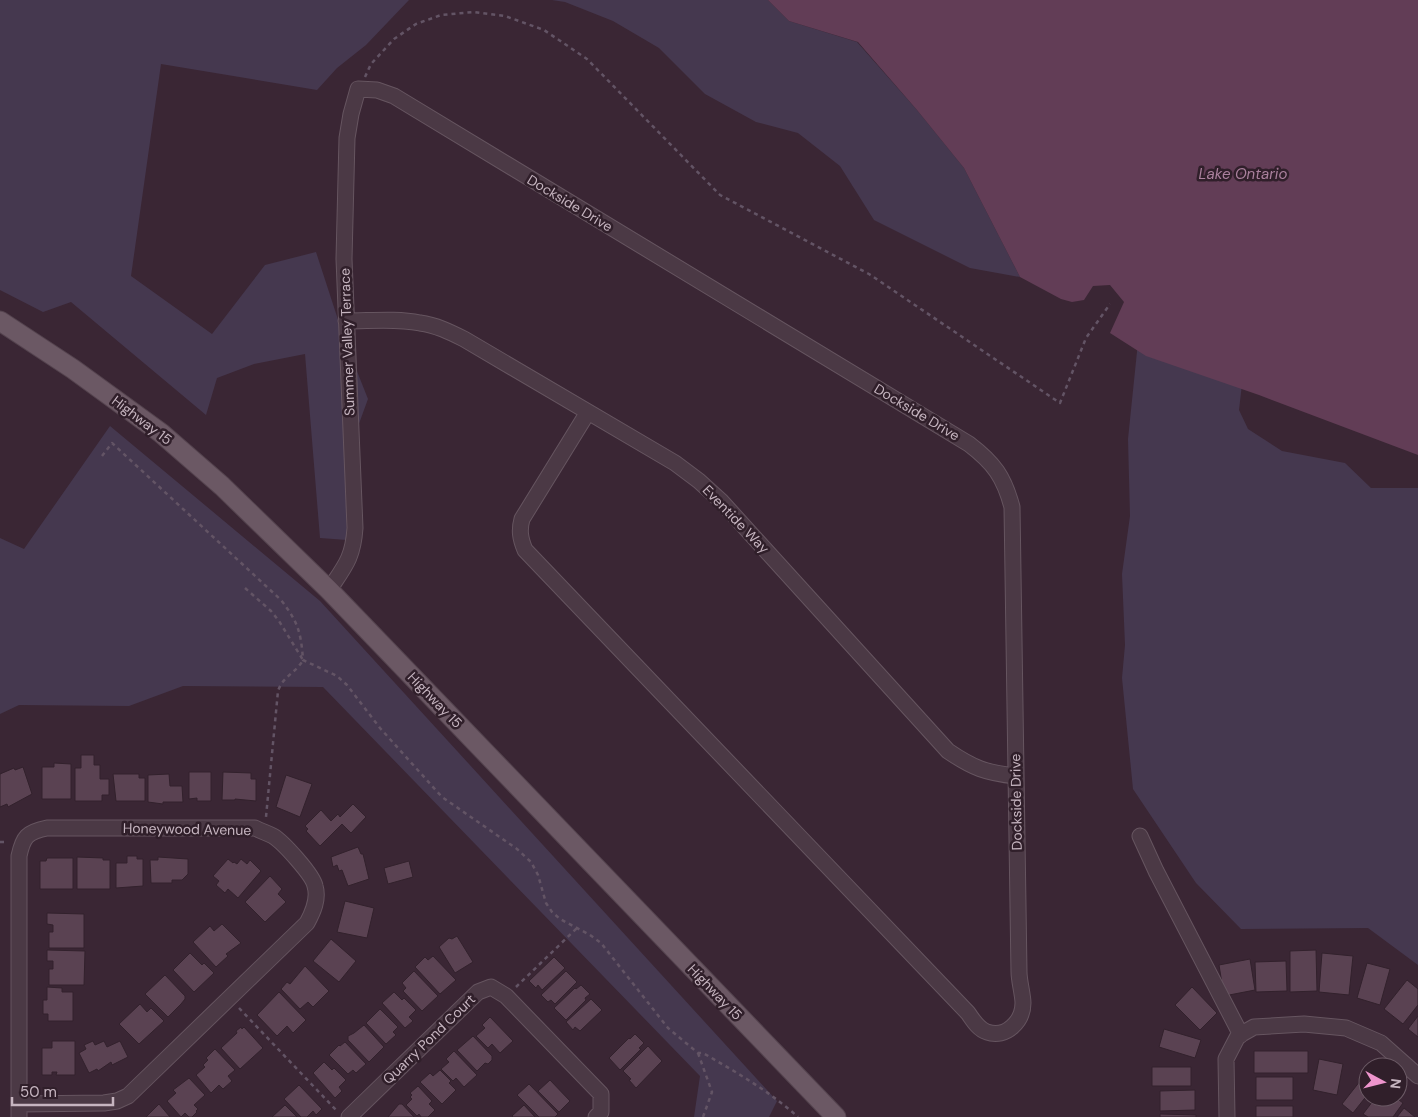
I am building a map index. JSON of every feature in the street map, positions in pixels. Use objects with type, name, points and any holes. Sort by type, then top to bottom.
[{"type":"main road","name":"Highway 15","points":[[0,321],[73,369],[161,433],[222,486],[329,590],[836,1117]]},
{"type":"street","name":"Summer Valley Terrace","points":[[329,590],[346,565],[354,546],[344,260],[347,138],[358,89]]},
{"type":"street","name":"Dockside Drive","points":[[358,89],[377,90],[394,96],[961,439],[986,457],[998,471],[1007,488],[1012,507],[1019,972],[1023,1003],[1021,1016],[1013,1027],[1001,1033],[988,1032],[976,1025],[968,1013],[525,550],[520,540],[519,529],[522,518],[588,412]]},
{"type":"street","name":"Eventide Way","points":[[346,321],[399,320],[443,329],[464,339],[675,463],[721,500],[948,751],[967,765],[990,773],[1016,776]]},
{"type":"street","name":"Honeywood Avenue","points":[[47,828],[255,828],[264,832],[274,837],[309,872],[316,886],[316,901],[307,923],[128,1096],[117,1101],[104,1103],[19,1110],[18,856],[22,842],[32,831],[47,828]]},
{"type":"street","points":[[1140,836],[1156,871],[1241,1035]]},
{"type":"street","name":"Quarry Pond Court","points":[[349,1117],[478,992],[491,987],[506,996],[601,1094],[601,1112],[596,1117]]},
{"type":"street","points":[[1227,1117],[1226,1059],[1238,1036],[1254,1027],[1304,1024],[1346,1028],[1381,1043],[1418,1076]]},
{"type":"path","points":[[358,89],[371,64],[394,39],[416,24],[441,15],[474,12],[505,16],[544,30],[587,59],[720,195],[869,274],[1060,403],[1086,338],[1110,304]]},
{"type":"path","points":[[102,456],[112,443],[281,600],[294,616],[301,636],[303,660],[300,666],[281,682],[278,691],[264,832]]},
{"type":"path","points":[[245,588],[271,611],[303,660],[337,676],[347,685],[380,728],[442,797],[517,849],[531,862],[538,875],[546,903],[552,912],[601,943],[668,1028],[698,1053],[712,1092],[703,1117]]},
{"type":"path","points":[[506,996],[577,928]]},
{"type":"path","points":[[230,998],[343,1117]]},
{"type":"path","points":[[698,1053],[703,1053],[746,1078],[798,1117]]},
{"type":"shaded area","points":[[0,0],[409,0],[366,45],[337,68],[317,90],[161,64],[131,276],[212,334],[265,265],[316,252],[345,341],[368,399],[345,462],[347,540],[320,538],[305,354],[254,364],[217,378],[206,415],[71,302],[43,312],[0,290]]},
{"type":"shaded area","points":[[552,0],[768,0],[789,21],[857,42],[917,110],[964,168],[1020,277],[970,268],[874,220],[840,166],[798,133],[756,122],[705,94],[659,48],[613,21],[565,2]]},
{"type":"shaded area","points":[[1138,342],[1242,384],[1239,410],[1248,429],[1282,451],[1345,463],[1371,488],[1418,488],[1418,965],[1368,928],[1241,929],[1196,883],[1133,789],[1122,678],[1125,645],[1122,574],[1130,516],[1128,439]]},
{"type":"shaded area","points":[[110,426],[320,601],[777,1101],[769,1117],[694,1117],[700,1076],[323,687],[183,686],[129,706],[19,705],[0,714],[0,538],[24,549]]},
{"type":"water","name":"Lake Ontario","points":[[768,0],[1418,0],[1418,455],[1259,395],[1146,356],[1110,333],[1124,302],[1110,285],[1093,286],[1084,300],[1072,302],[1061,299],[1020,277],[964,168],[858,42],[789,21]]},
{"type":"building","points":[[81,755],[94,755],[94,765],[100,765],[100,779],[109,779],[109,795],[102,795],[102,801],[75,801],[75,768],[81,768]]},
{"type":"building","points":[[54,763],[71,764],[71,799],[42,799],[42,767],[54,767]]},
{"type":"building","points":[[23,767],[32,794],[8,807],[7,804],[0,807],[0,774],[14,768],[15,770]]},
{"type":"building","points":[[189,772],[211,772],[211,801],[197,801],[197,798],[189,799]]},
{"type":"building","points":[[223,772],[251,773],[251,779],[256,779],[256,801],[222,800]]},
{"type":"building","points":[[113,774],[139,774],[139,778],[145,778],[145,801],[116,801]]},
{"type":"building","points":[[169,774],[170,786],[182,786],[183,802],[163,802],[163,804],[148,802],[148,775]]},
{"type":"building","points":[[286,775],[312,784],[300,817],[276,807]]},
{"type":"building","points":[[353,804],[366,817],[351,833],[342,824],[320,846],[306,831],[308,829],[305,826],[321,810],[331,821],[338,814],[340,817]]},
{"type":"building","points":[[358,847],[361,854],[363,854],[369,879],[348,886],[342,870],[339,871],[337,865],[333,867],[331,857]]},
{"type":"building","points":[[127,856],[137,856],[137,859],[143,859],[143,886],[116,888],[116,863],[127,863]]},
{"type":"building","points":[[77,857],[110,860],[110,889],[77,889]]},
{"type":"building","points":[[158,857],[188,859],[188,874],[182,880],[172,880],[172,883],[151,883],[150,860],[158,860]]},
{"type":"building","points":[[47,858],[73,858],[73,889],[40,889],[40,861],[46,861]]},
{"type":"building","points":[[228,859],[237,864],[241,859],[247,864],[250,860],[261,871],[238,898],[228,889],[225,893],[216,885],[219,881],[213,876]]},
{"type":"building","points":[[409,861],[413,877],[388,884],[384,868]]},
{"type":"building","points":[[270,876],[282,889],[278,894],[286,902],[265,922],[245,902]]},
{"type":"building","points":[[345,901],[374,908],[367,938],[337,932]]},
{"type":"building","points":[[47,913],[84,914],[84,948],[49,948],[49,932],[53,932],[53,925],[47,924]]},
{"type":"building","points":[[222,924],[241,943],[226,954],[228,956],[216,967],[193,942],[210,926],[214,931]]},
{"type":"building","points":[[457,936],[473,962],[455,973],[439,947],[449,938],[452,939]]},
{"type":"building","points":[[331,939],[356,961],[339,982],[313,961]]},
{"type":"building","points":[[47,950],[85,951],[84,985],[49,985],[49,969],[53,969],[53,961],[47,961]]},
{"type":"building","points":[[1316,950],[1317,991],[1290,992],[1290,951]]},
{"type":"building","points":[[190,953],[202,965],[204,963],[214,973],[194,992],[173,970]]},
{"type":"building","points":[[1322,953],[1353,956],[1349,995],[1319,992]]},
{"type":"building","points":[[433,956],[456,980],[440,994],[415,967],[425,957],[428,960]]},
{"type":"building","points":[[554,957],[565,968],[542,990],[538,985],[536,988],[529,981]]},
{"type":"building","points":[[1250,959],[1255,990],[1224,996],[1219,965]]},
{"type":"building","points":[[1286,961],[1287,991],[1256,992],[1255,962]]},
{"type":"building","points":[[1367,963],[1390,969],[1380,1005],[1357,998]]},
{"type":"building","points":[[305,966],[329,991],[313,1007],[308,1002],[300,1009],[281,989],[287,982],[290,984]]},
{"type":"building","points":[[414,971],[438,996],[422,1011],[403,991],[406,988],[402,983]]},
{"type":"building","points":[[566,971],[577,982],[555,1004],[551,1000],[548,1002],[541,995]]},
{"type":"building","points":[[165,975],[185,996],[181,1004],[168,1017],[145,994]]},
{"type":"building","points":[[1407,980],[1418,989],[1418,1005],[1403,1024],[1384,1009]]},
{"type":"building","points":[[581,985],[590,994],[566,1020],[554,1008],[575,988]]},
{"type":"building","points":[[47,987],[62,988],[62,992],[73,992],[73,1021],[48,1021],[48,1014],[43,1014],[43,1000],[47,1000]]},
{"type":"building","points":[[1192,987],[1217,1013],[1200,1030],[1175,1005]]},
{"type":"building","points":[[279,992],[306,1020],[293,1033],[287,1026],[277,1036],[257,1015]]},
{"type":"building","points":[[394,992],[402,1000],[404,998],[416,1010],[409,1017],[413,1021],[405,1028],[382,1003]]},
{"type":"building","points":[[591,999],[602,1010],[580,1031],[575,1027],[573,1030],[566,1022]]},
{"type":"building","points":[[140,1004],[147,1012],[151,1008],[164,1021],[139,1044],[119,1024]]},
{"type":"building","points":[[380,1009],[398,1027],[393,1032],[396,1035],[386,1044],[366,1023]]},
{"type":"building","points":[[1418,1016],[1418,1037],[1408,1029]]},
{"type":"building","points":[[490,1017],[513,1041],[500,1053],[492,1044],[488,1048],[476,1036],[485,1028],[482,1025]]},
{"type":"building","points":[[364,1025],[384,1047],[369,1062],[348,1040],[348,1036]]},
{"type":"building","points":[[241,1027],[242,1029],[244,1027],[263,1048],[240,1069],[221,1048]]},
{"type":"building","points":[[1164,1029],[1201,1040],[1195,1058],[1159,1047]]},
{"type":"building","points":[[635,1034],[644,1043],[639,1048],[641,1049],[620,1070],[609,1058]]},
{"type":"building","points":[[473,1036],[492,1056],[492,1060],[488,1064],[485,1063],[477,1071],[457,1050]]},
{"type":"building","points":[[52,1041],[75,1041],[75,1075],[56,1075],[57,1072],[52,1072],[52,1075],[42,1075],[42,1048],[52,1048]]},
{"type":"building","points":[[93,1041],[95,1045],[104,1041],[107,1047],[120,1041],[128,1057],[112,1065],[111,1062],[98,1071],[97,1069],[89,1073],[79,1053],[86,1049],[84,1045]]},
{"type":"building","points":[[345,1042],[366,1064],[356,1073],[353,1070],[348,1074],[329,1055]]},
{"type":"building","points":[[648,1046],[662,1061],[636,1088],[623,1071]]},
{"type":"building","points":[[215,1049],[235,1070],[228,1076],[232,1081],[223,1089],[219,1085],[211,1093],[196,1075],[205,1067],[203,1065],[208,1060],[206,1058]]},
{"type":"building","points":[[454,1051],[477,1075],[464,1087],[456,1078],[453,1081],[441,1069],[449,1062],[446,1059]]},
{"type":"building","points":[[1254,1051],[1308,1051],[1308,1073],[1254,1073]]},
{"type":"building","points":[[1319,1059],[1343,1064],[1337,1095],[1313,1090]]},
{"type":"building","points":[[324,1062],[332,1070],[334,1068],[346,1080],[339,1087],[342,1091],[335,1098],[313,1073]]},
{"type":"building","points":[[1152,1067],[1191,1067],[1191,1086],[1152,1086]]},
{"type":"building","points":[[440,1070],[451,1081],[449,1083],[456,1090],[442,1104],[420,1082],[430,1073],[433,1076]]},
{"type":"building","points":[[1256,1077],[1293,1077],[1293,1100],[1256,1100]]},
{"type":"building","points":[[189,1078],[205,1095],[194,1105],[198,1109],[192,1117],[185,1113],[181,1117],[167,1101],[176,1093],[173,1090]]},
{"type":"building","points":[[550,1080],[570,1101],[559,1112],[538,1091]]},
{"type":"building","points":[[529,1084],[558,1114],[555,1117],[539,1117],[517,1095]]},
{"type":"building","points":[[1358,1084],[1358,1107],[1353,1113],[1342,1104]]},
{"type":"building","points":[[299,1085],[322,1109],[316,1115],[313,1111],[307,1117],[301,1117],[284,1099]]},
{"type":"building","points":[[418,1086],[432,1101],[429,1104],[435,1110],[428,1117],[421,1117],[419,1114],[417,1116],[406,1105],[412,1099],[410,1093]]},
{"type":"building","points":[[1195,1090],[1195,1110],[1160,1111],[1160,1091]]},
{"type":"building","points":[[159,1104],[170,1117],[146,1117]]},
{"type":"building","points":[[399,1104],[402,1104],[414,1117],[388,1117]]},
{"type":"building","points":[[285,1105],[297,1117],[272,1117]]},
{"type":"building","points":[[524,1105],[535,1117],[512,1116]]},
{"type":"building","points":[[1256,1106],[1293,1106],[1293,1117],[1256,1117]]},
{"type":"building","points":[[1368,1107],[1400,1107],[1393,1117],[1368,1117],[1363,1114]]},
{"type":"building","points":[[1404,1108],[1415,1117],[1397,1117]]},
{"type":"building","points":[[1160,1114],[1196,1115],[1196,1117],[1160,1117]]}]
